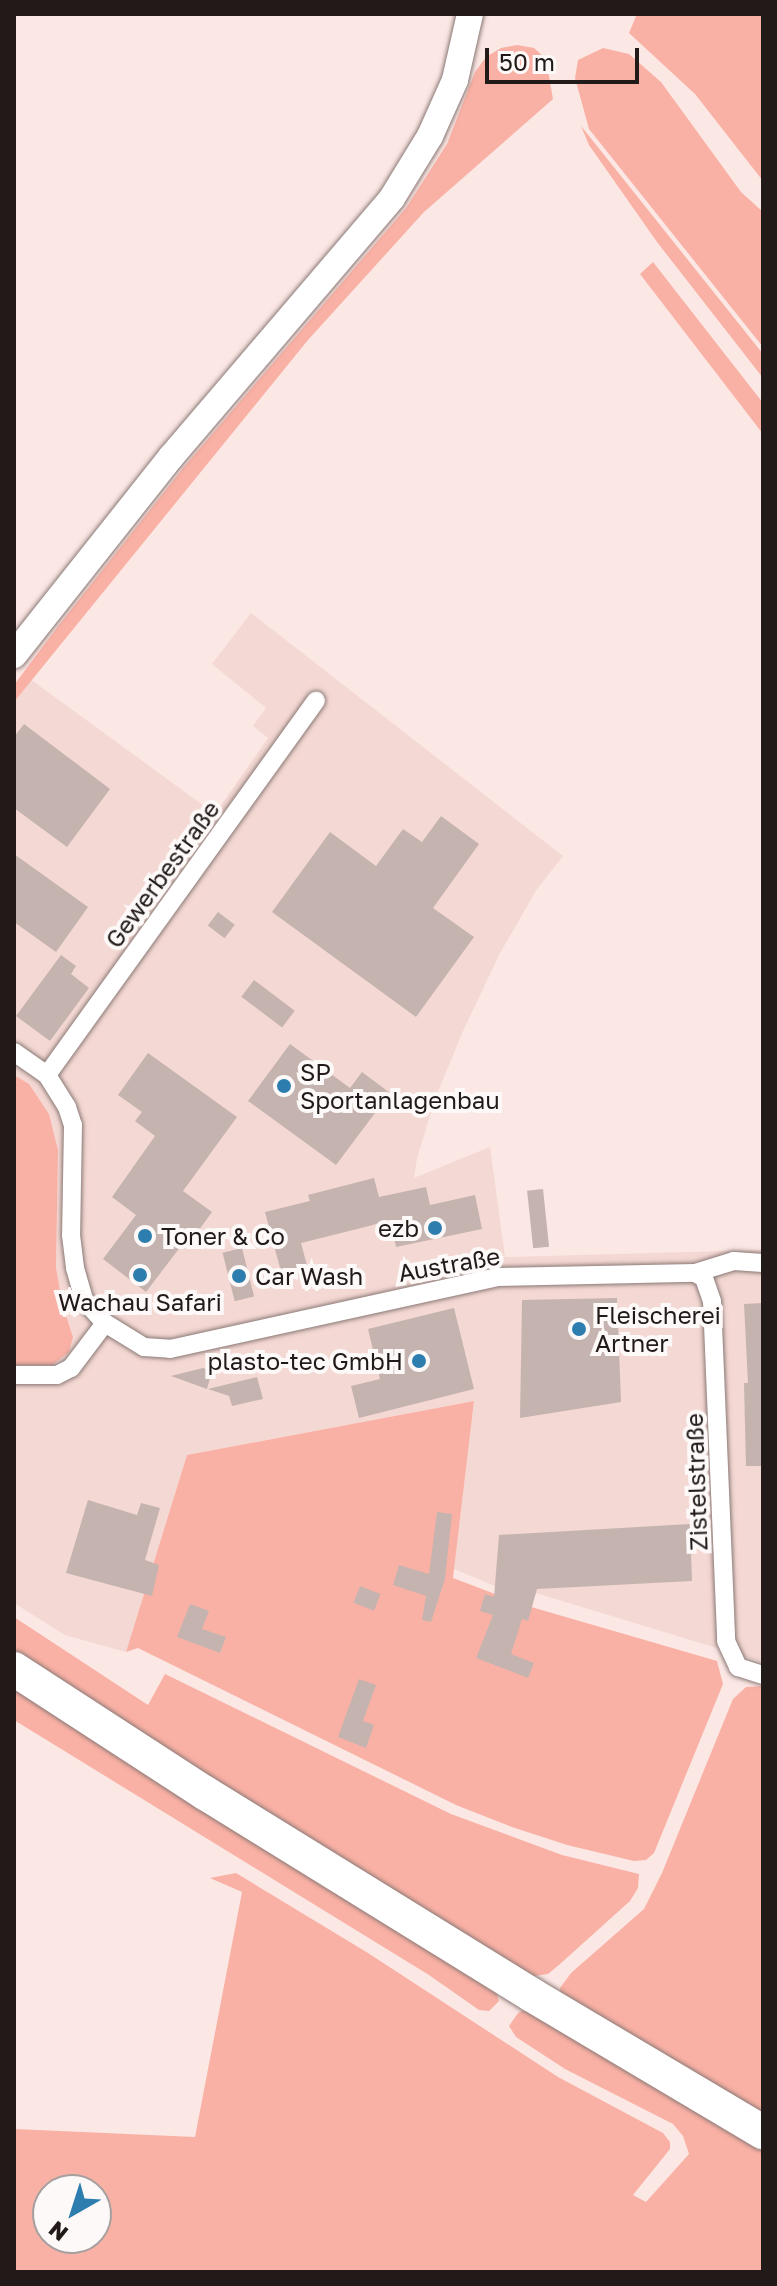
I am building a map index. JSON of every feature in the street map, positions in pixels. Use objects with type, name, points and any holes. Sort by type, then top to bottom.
[{"type":"highway","points":[[14,1669],[493,1971],[763,2132]]},
{"type":"main road","points":[[14,655],[171,457],[392,198],[430,136],[455,80],[470,14]]},
{"type":"street","name":"Gewerbestraße","points":[[47,1075],[316,701]]},
{"type":"street","name":"Austraße","points":[[14,1052],[47,1075],[67,1107],[73,1125],[71,1235],[75,1268],[84,1300],[105,1323],[144,1347],[170,1349],[498,1277],[695,1273],[734,1261],[763,1263]]},
{"type":"street","name":"Zistelstraße","points":[[695,1273],[704,1278],[712,1301],[726,1641],[738,1667],[763,1675]]},
{"type":"street","points":[[14,1375],[57,1375],[71,1368],[105,1323]]},
{"type":"shaded area","points":[[637,14],[763,14],[763,181],[695,94],[629,33]]},
{"type":"shaded area","points":[[517,45],[534,48],[546,59],[553,99],[424,212],[308,340],[14,702],[14,685],[184,467],[406,208],[447,144],[475,72],[486,57],[501,48]]},
{"type":"shaded area","points":[[603,48],[629,54],[661,82],[741,192],[763,212],[763,347],[589,129],[575,78],[578,60]]},
{"type":"shaded area","points":[[581,126],[763,354],[763,378],[657,242],[589,145]]},
{"type":"shaded area","points":[[653,262],[763,403],[763,434],[640,274]]},
{"type":"shaded area","points":[[251,613],[563,856],[537,889],[500,953],[463,1031],[435,1099],[414,1178],[490,1147],[505,1257],[763,1250],[763,1662],[526,1590],[495,1586],[454,1569],[474,1401],[187,1455],[126,1652],[65,1635],[14,1603],[14,1365],[73,1337],[62,1303],[56,1267],[58,1150],[49,1114],[29,1085],[14,1075],[14,702],[30,679],[215,814],[268,738],[253,726],[266,708],[212,664]]},
{"type":"shaded area","points":[[14,1075],[29,1084],[49,1114],[58,1150],[56,1267],[62,1303],[73,1337],[69,1352],[52,1365],[14,1365]]},
{"type":"shaded area","points":[[474,1401],[453,1578],[521,1604],[717,1661],[723,1684],[654,1853],[646,1860],[634,1861],[567,1845],[456,1805],[138,1648],[126,1652],[187,1455]]},
{"type":"shaded area","points":[[14,1617],[148,1705],[165,1674],[451,1814],[562,1855],[639,1874],[638,1888],[630,1901],[548,1974],[527,1977],[14,1652]]},
{"type":"shaded area","points":[[14,1686],[496,1990],[499,2001],[489,2011],[479,2010],[429,1975],[14,1720]]},
{"type":"shaded area","points":[[763,1686],[763,2117],[561,1993],[560,1988],[571,1973],[644,1909],[662,1873],[733,1699],[746,1687]]},
{"type":"shaded area","points":[[236,1873],[368,1953],[558,2077],[663,2133],[670,2142],[670,2149],[633,2195],[646,2202],[689,2154],[683,2136],[673,2124],[565,2069],[516,2037],[509,2026],[518,2013],[524,2010],[763,2148],[763,2272],[14,2272],[14,2129],[195,2137],[242,1892],[210,1878]]},
{"type":"building","points":[[24,724],[110,789],[67,847],[14,808],[14,737]]},
{"type":"building","points":[[441,816],[479,844],[433,908],[474,937],[416,1017],[272,912],[330,832],[376,866],[403,829],[422,842]]},
{"type":"building","points":[[14,854],[88,907],[56,952],[14,922]]},
{"type":"building","points":[[218,912],[235,925],[225,938],[208,926]]},
{"type":"building","points":[[61,955],[76,966],[71,974],[89,988],[50,1041],[16,1016]]},
{"type":"building","points":[[254,980],[295,1011],[282,1027],[241,997]]},
{"type":"building","points":[[290,1044],[350,1088],[362,1072],[390,1093],[336,1165],[248,1101]]},
{"type":"building","points":[[148,1053],[237,1117],[183,1191],[212,1212],[185,1249],[181,1246],[146,1292],[103,1259],[136,1215],[112,1197],[155,1136],[135,1121],[142,1112],[118,1095]]},
{"type":"building","points":[[374,1178],[379,1197],[426,1187],[430,1205],[475,1195],[482,1229],[396,1247],[390,1220],[301,1243],[309,1273],[283,1279],[265,1212],[310,1201],[308,1195]]},
{"type":"building","points":[[543,1189],[549,1247],[533,1248],[527,1191]]},
{"type":"building","name":"Car Wash","points":[[242,1248],[254,1297],[235,1301],[223,1253]]},
{"type":"building","points":[[617,1298],[621,1402],[520,1418],[522,1300]]},
{"type":"building","points":[[763,1303],[763,1466],[746,1466],[744,1383],[748,1383],[744,1304]]},
{"type":"building","points":[[454,1308],[474,1389],[359,1418],[351,1386],[380,1379],[368,1329]]},
{"type":"building","points":[[203,1368],[212,1371],[207,1389],[171,1376]]},
{"type":"building","points":[[257,1377],[263,1399],[232,1406],[229,1396],[208,1389]]},
{"type":"building","points":[[88,1500],[137,1515],[141,1503],[160,1508],[145,1560],[159,1565],[152,1596],[66,1573]]},
{"type":"building","points":[[437,1512],[452,1514],[445,1579],[431,1622],[422,1620],[426,1596],[393,1585],[399,1565],[429,1574]]},
{"type":"building","points":[[690,1524],[692,1581],[537,1589],[528,1621],[522,1619],[511,1654],[534,1663],[528,1678],[476,1658],[493,1615],[480,1611],[485,1594],[494,1597],[499,1535]]},
{"type":"building","points":[[360,1586],[381,1594],[374,1611],[354,1603]]},
{"type":"building","points":[[190,1604],[209,1611],[202,1629],[226,1637],[220,1653],[177,1637]]},
{"type":"building","points":[[359,1679],[376,1685],[363,1721],[374,1725],[366,1748],[338,1737]]},
{"type":"place","name":"SP Sportanlagenbau","points":[[284,1086]]},
{"type":"place","name":"ezb","points":[[435,1228]]},
{"type":"place","name":"Toner & Co","points":[[145,1236]]},
{"type":"place","name":"Wachau Safari","points":[[140,1275]]},
{"type":"place","name":"Car Wash","points":[[239,1276]]},
{"type":"place","name":"Fleischerei Artner","points":[[579,1329]]},
{"type":"place","name":"plasto-tec GmbH","points":[[419,1361]]}]
